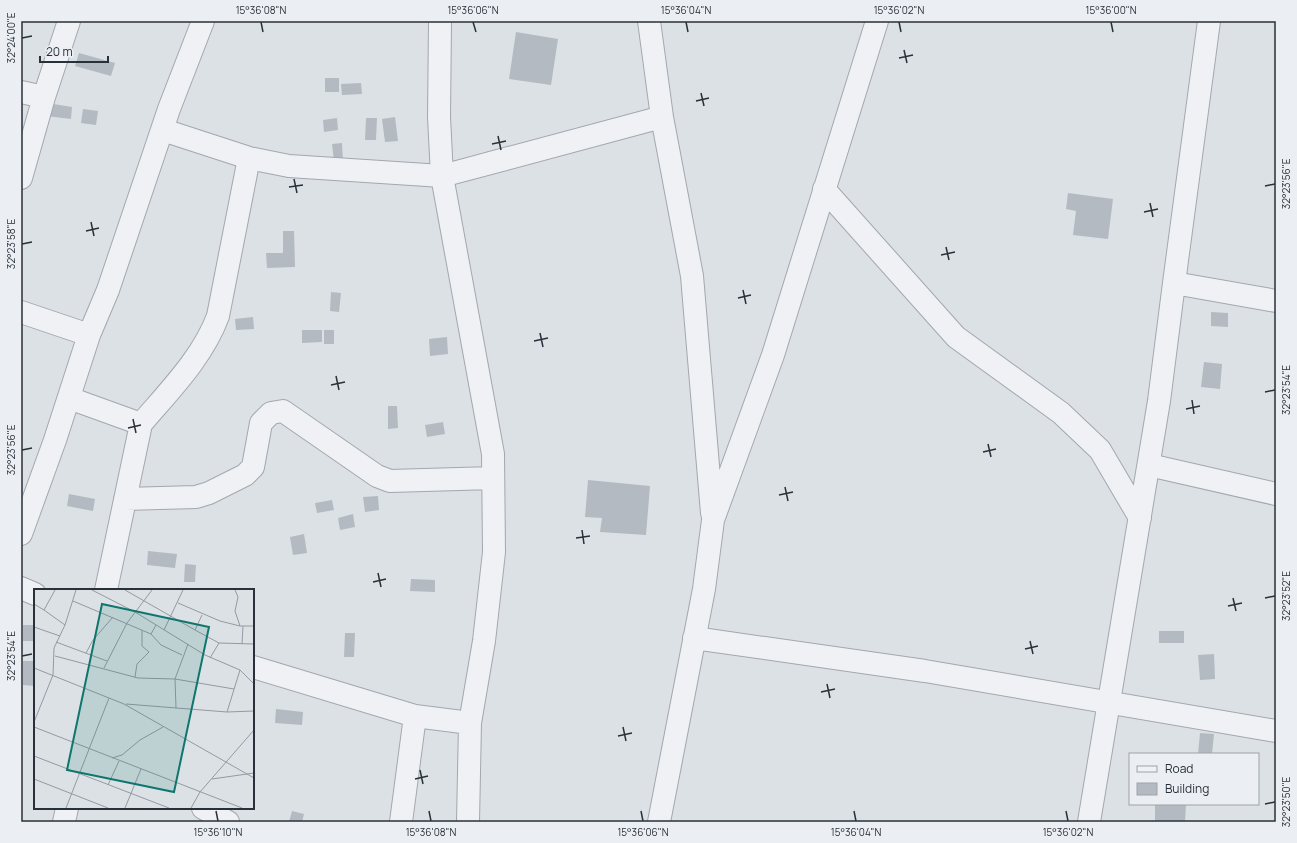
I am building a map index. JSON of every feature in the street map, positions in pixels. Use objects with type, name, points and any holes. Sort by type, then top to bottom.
[{"type":"street","points":[[21,178],[44,97],[69,21]]},
{"type":"street","points":[[21,534],[69,398],[89,335],[108,290],[169,109],[203,21]]},
{"type":"street","points":[[440,21],[439,117],[442,176],[493,454],[494,552],[484,641],[470,723],[468,822]]},
{"type":"street","points":[[649,21],[662,117],[692,276],[713,520],[704,589],[659,822]]},
{"type":"street","points":[[713,520],[773,355],[877,21]]},
{"type":"street","points":[[1089,822],[1160,401],[1174,283],[1209,21]]},
{"type":"street","points":[[21,92],[44,97]]},
{"type":"street","points":[[163,130],[249,158],[290,166],[442,176],[662,117]]},
{"type":"street","points":[[106,589],[141,424],[168,392],[211,336],[218,316],[249,158]]},
{"type":"street","points":[[824,189],[956,337],[1061,412],[1100,450],[1140,518]]},
{"type":"street","points":[[1174,283],[1276,301]]},
{"type":"street","points":[[21,312],[89,335]]},
{"type":"street","points":[[69,398],[141,424]]},
{"type":"street","points":[[125,499],[196,497],[209,493],[244,475],[253,468],[261,423],[271,413],[283,411],[377,476],[390,481],[493,478]]},
{"type":"street","points":[[1149,465],[1276,494]]},
{"type":"street","points":[[21,588],[34,594]]},
{"type":"street","points":[[694,638],[925,671],[1276,731]]},
{"type":"street","points":[[254,667],[415,716],[470,723]]},
{"type":"street","points":[[401,822],[415,716]]},
{"type":"street","points":[[64,822],[67,809]]},
{"type":"street","points":[[205,809],[228,822]]},
{"type":"building","points":[[516,32],[558,39],[551,85],[509,79]]},
{"type":"building","points":[[79,53],[115,63],[111,76],[75,66]]},
{"type":"building","points":[[325,78],[339,78],[339,92],[325,92]]},
{"type":"building","points":[[361,83],[362,94],[342,95],[341,84]]},
{"type":"building","points":[[47,103],[72,107],[71,119],[46,116]]},
{"type":"building","points":[[83,109],[98,111],[96,125],[81,123]]},
{"type":"building","points":[[395,117],[398,141],[385,142],[382,119]]},
{"type":"building","points":[[337,118],[338,130],[324,132],[323,120]]},
{"type":"building","points":[[366,118],[377,118],[376,140],[365,140]]},
{"type":"building","points":[[342,143],[343,161],[334,161],[332,144]]},
{"type":"building","points":[[1068,193],[1113,199],[1108,239],[1073,235],[1076,211],[1066,209]]},
{"type":"building","points":[[283,231],[294,231],[295,267],[267,268],[266,253],[283,253]]},
{"type":"building","points":[[331,292],[341,293],[339,312],[330,311]]},
{"type":"building","points":[[1211,312],[1228,313],[1228,327],[1211,326]]},
{"type":"building","points":[[253,317],[254,329],[236,330],[235,319]]},
{"type":"building","points":[[302,330],[322,330],[322,342],[302,343]]},
{"type":"building","points":[[324,330],[334,330],[334,344],[324,344]]},
{"type":"building","points":[[447,337],[448,354],[430,356],[429,339]]},
{"type":"building","points":[[1204,362],[1222,364],[1220,389],[1201,387]]},
{"type":"building","points":[[388,406],[397,406],[398,428],[388,429]]},
{"type":"building","points":[[443,422],[445,434],[427,437],[425,425]]},
{"type":"building","points":[[588,480],[650,486],[646,535],[600,532],[602,518],[585,517]]},
{"type":"building","points":[[69,494],[95,499],[93,511],[67,506]]},
{"type":"building","points":[[378,496],[379,510],[365,512],[363,497]]},
{"type":"building","points":[[332,500],[334,510],[317,513],[315,503]]},
{"type":"building","points":[[353,514],[355,527],[340,530],[338,518]]},
{"type":"building","points":[[304,534],[307,553],[293,555],[290,537]]},
{"type":"building","points":[[148,551],[177,554],[175,568],[147,565]]},
{"type":"building","points":[[185,564],[196,565],[195,582],[184,582]]},
{"type":"building","points":[[411,579],[435,580],[435,592],[410,591]]},
{"type":"building","points":[[23,625],[34,625],[34,641],[23,641]]},
{"type":"building","points":[[1159,631],[1184,631],[1184,643],[1159,643]]},
{"type":"building","points":[[345,633],[355,633],[354,657],[344,657]]},
{"type":"building","points":[[1214,654],[1215,679],[1200,680],[1198,655]]},
{"type":"building","points":[[23,661],[34,661],[34,686],[23,685]]},
{"type":"building","points":[[276,709],[303,712],[302,725],[275,723]]},
{"type":"building","points":[[1200,733],[1214,734],[1212,753],[1198,753]]},
{"type":"building","points":[[1155,805],[1186,805],[1185,822],[1155,822]]},
{"type":"building","points":[[292,811],[304,814],[302,822],[289,822]]}]
